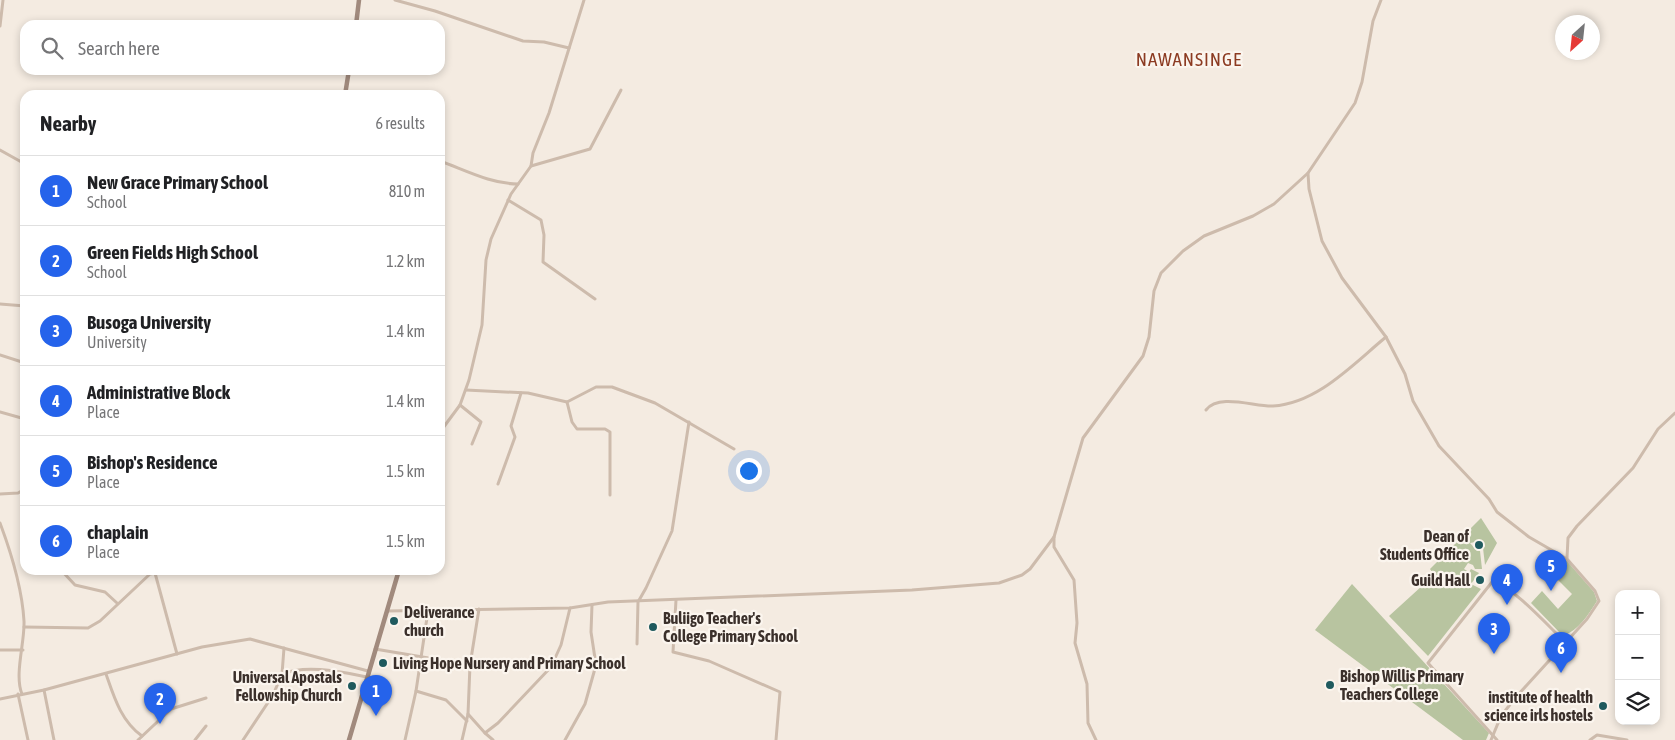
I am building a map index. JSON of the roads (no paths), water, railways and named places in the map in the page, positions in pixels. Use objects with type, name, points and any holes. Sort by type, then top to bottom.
[{"type":"street","points":[[0,26],[3,0]]},
{"type":"street","points":[[357,20],[359,0]]},
{"type":"street","points":[[395,0],[435,11],[523,41],[544,42],[569,48]]},
{"type":"street","points":[[445,425],[460,405],[466,390],[482,325],[488,250],[508,200],[531,166],[533,154],[550,113],[584,0]]},
{"type":"street","points":[[1096,740],[1088,723],[1087,684],[1075,643],[1074,580],[1054,547],[1054,537],[1083,438],[1143,356],[1149,337],[1154,290],[1161,273],[1183,251],[1204,236],[1253,216],[1274,204],[1308,173],[1355,103],[1365,66],[1373,20],[1381,0]]},
{"type":"street","points":[[347,90],[348,75]]},
{"type":"street","points":[[531,166],[590,149],[621,90]]},
{"type":"street","points":[[0,150],[20,161]]},
{"type":"street","points":[[445,163],[485,178],[508,184],[518,184]]},
{"type":"street","points":[[1308,173],[1309,189],[1322,240],[1342,278],[1386,336],[1405,374],[1412,401],[1439,446],[1489,499],[1497,512],[1529,537],[1567,559],[1595,591],[1599,601],[1588,618],[1506,709],[1492,738]]},
{"type":"street","points":[[508,200],[541,220],[544,234],[543,262],[595,299]]},
{"type":"street","points":[[0,304],[20,306]]},
{"type":"street","points":[[1206,410],[1216,404],[1233,401],[1272,406],[1297,402],[1315,394],[1386,336]]},
{"type":"street","points":[[0,355],[20,361]]},
{"type":"street","points":[[466,390],[521,393],[567,402],[596,387],[612,387],[655,403],[734,449]]},
{"type":"street","points":[[498,484],[515,437],[512,426],[521,393]]},
{"type":"street","points":[[567,402],[572,422],[577,429],[605,429],[610,432],[610,495]]},
{"type":"street","points":[[460,405],[481,422],[472,444]]},
{"type":"street","points":[[0,412],[20,418]]},
{"type":"street","points":[[1567,559],[1568,538],[1577,526],[1633,468],[1658,429],[1675,413]]},
{"type":"street","points":[[637,644],[638,602],[672,531],[689,422]]},
{"type":"street","points":[[0,494],[20,492]]},
{"type":"street","points":[[0,523],[17,577],[24,627],[19,681],[28,740]]},
{"type":"street","points":[[387,611],[570,608],[608,602],[912,590],[999,584],[1022,575],[1030,568],[1054,537]]},
{"type":"street","points":[[66,575],[75,585],[105,592],[117,603]]},
{"type":"street","points":[[24,627],[88,628],[100,621],[149,575]]},
{"type":"street","points":[[156,575],[177,654]]},
{"type":"street","points":[[349,740],[374,649],[398,575]]},
{"type":"street","points":[[1497,740],[1492,738],[1428,662],[1489,584],[1495,582],[1521,600],[1565,642]]},
{"type":"street","points":[[676,600],[673,652],[709,662],[780,692],[776,740]]},
{"type":"street","points":[[565,740],[585,704],[596,665],[590,632],[592,605]]},
{"type":"street","points":[[485,733],[498,723],[552,666],[561,645],[570,608]]},
{"type":"street","points":[[462,740],[468,714],[470,665],[479,609]]},
{"type":"street","points":[[405,740],[416,692],[428,611]]},
{"type":"street","points":[[0,699],[44,690],[210,645],[250,639],[368,671]]},
{"type":"street","points":[[243,740],[273,695],[282,674],[284,648]]},
{"type":"street","points":[[374,649],[470,665]]},
{"type":"street","points":[[0,650],[22,650]]},
{"type":"street","points":[[282,674],[296,669],[342,672],[367,677]]},
{"type":"street","points":[[106,674],[122,713],[133,730],[142,736]]},
{"type":"street","points":[[44,690],[54,740]]},
{"type":"street","points":[[416,692],[446,700],[467,721]]},
{"type":"street","points":[[138,740],[171,709],[206,698]]},
{"type":"street","points":[[468,714],[493,740]]},
{"type":"street","points":[[196,740],[206,726]]},
{"type":"street","points":[[1590,740],[1596,735],[1627,740]]},
{"type":"place","name":"Dean of Students Office","points":[[1479,545]]},
{"type":"place","name":"Guild Hall","points":[[1480,580]]},
{"type":"place","name":"Bishop's Residence","points":[[1551,591]]},
{"type":"place","name":"Administrative Block","points":[[1507,605]]},
{"type":"place","name":"Deliverance church","points":[[394,621]]},
{"type":"place","name":"Buliigo Teacher's College Primary School","points":[[653,627]]},
{"type":"place","name":"Busoga University","points":[[1494,654]]},
{"type":"place","name":"Living Hope Nursery and Primary School","points":[[383,663]]},
{"type":"place","name":"chaplain","points":[[1561,673]]},
{"type":"place","name":"Bishop Willis Primary Teachers College","points":[[1330,685]]},
{"type":"place","name":"Universal Apostals Fellowship Church","points":[[352,686]]},
{"type":"place","name":"institute of health science irls hostels","points":[[1603,706]]},
{"type":"place","name":"New Grace Primary School","points":[[376,716]]},
{"type":"place","name":"Green Fields High School","points":[[160,724]]},
{"type":"district","name":"NAWANSINGE","points":[[1189,59]]}]
